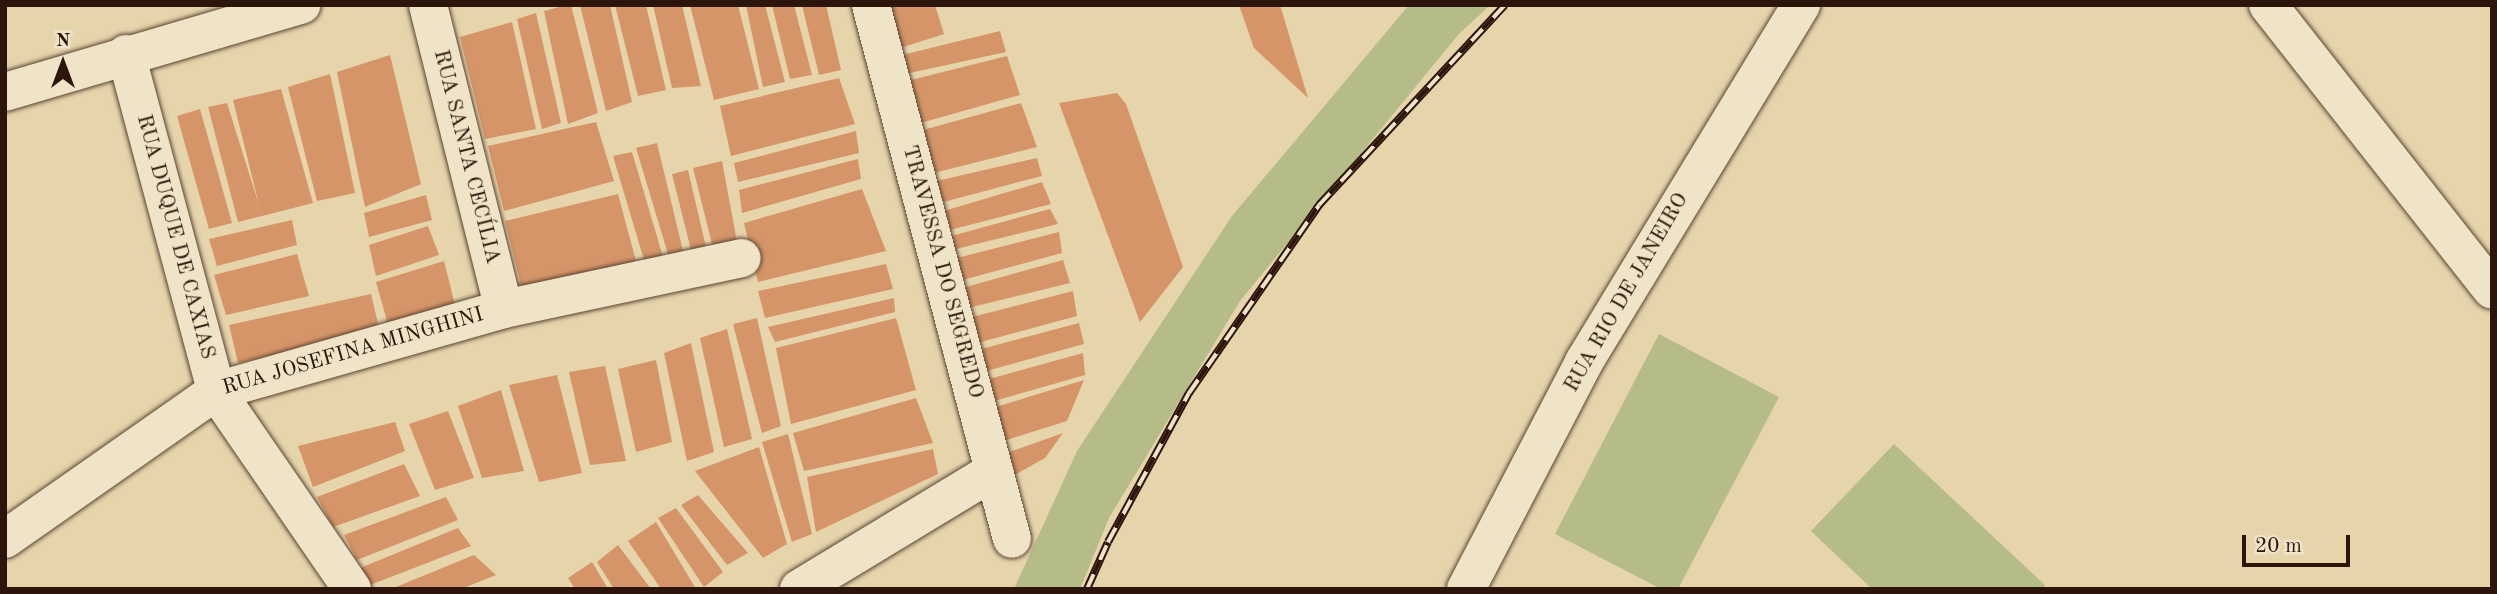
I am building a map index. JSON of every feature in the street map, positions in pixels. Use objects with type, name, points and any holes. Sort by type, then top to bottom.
[{"type":"street","points":[[5,92],[126,54],[302,5]]},
{"type":"street","name":"RUA SANTA CECÍLIA","points":[[428,5],[504,309]]},
{"type":"street","name":"TRAVESSA DO SEGREDO","points":[[871,5],[1012,539]]},
{"type":"street","name":"RUA RIO DE JANEIRO","points":[[1466,589],[1584,362],[1801,5]]},
{"type":"street","points":[[2268,5],[2492,289]]},
{"type":"street","name":"RUA DUQUE DE CAXIAS","points":[[126,54],[216,391],[352,589]]},
{"type":"street","name":"RUA JOSEFINA MINGHINI","points":[[5,539],[216,391],[504,309],[742,258]]},
{"type":"street","points":[[799,589],[995,471]]},
{"type":"green space","points":[[1409,5],[1490,5],[1458,35],[1240,301],[1109,518],[1080,589],[1014,589],[1077,451],[1232,216]]},
{"type":"green space","points":[[1659,334],[1779,397],[1678,589],[1661,589],[1555,534]]},
{"type":"green space","points":[[1894,444],[2045,585],[2042,589],[1872,589],[1811,531]]},
{"type":"building","points":[[571,5],[598,113],[568,124],[544,11]]},
{"type":"building","points":[[580,5],[610,5],[632,102],[606,111]]},
{"type":"building","points":[[615,5],[646,5],[666,90],[638,96]]},
{"type":"building","points":[[653,5],[682,5],[701,86],[672,88]]},
{"type":"building","points":[[690,5],[738,5],[759,89],[714,100]]},
{"type":"building","points":[[746,5],[765,5],[785,82],[763,87]]},
{"type":"building","points":[[772,5],[794,5],[812,75],[790,79]]},
{"type":"building","points":[[802,5],[826,5],[841,70],[819,75]]},
{"type":"building","points":[[898,5],[935,5],[944,34],[891,51],[884,9]]},
{"type":"building","points":[[1239,5],[1280,5],[1308,98],[1254,48]]},
{"type":"building","points":[[536,13],[561,123],[542,129],[517,19]]},
{"type":"building","points":[[512,22],[536,129],[485,139],[460,37]]},
{"type":"building","points":[[1000,31],[1006,52],[896,76],[894,57]]},
{"type":"building","points":[[390,55],[421,184],[365,207],[337,72]]},
{"type":"building","points":[[1007,56],[1020,95],[910,126],[899,83]]},
{"type":"building","points":[[330,74],[355,193],[317,201],[288,87]]},
{"type":"building","points":[[839,78],[855,124],[731,156],[720,106]]},
{"type":"building","points":[[281,89],[313,203],[238,222],[208,107],[227,103],[259,205],[233,100]]},
{"type":"building","points":[[1117,93],[1126,104],[1183,267],[1140,322],[1059,103]]},
{"type":"building","points":[[1021,103],[1037,147],[926,175],[912,133]]},
{"type":"building","points":[[200,109],[232,223],[209,229],[177,116]]},
{"type":"building","points":[[596,122],[614,181],[504,211],[488,146]]},
{"type":"building","points":[[856,131],[859,153],[738,182],[734,163]]},
{"type":"building","points":[[657,143],[683,251],[668,254],[636,148]]},
{"type":"building","points":[[632,152],[663,257],[644,260],[613,156]]},
{"type":"building","points":[[1037,158],[1042,176],[936,204],[928,183]]},
{"type":"building","points":[[858,159],[861,179],[742,213],[739,190]]},
{"type":"building","points":[[722,161],[737,242],[713,248],[693,168]]},
{"type":"building","points":[[688,170],[706,247],[691,250],[672,174]]},
{"type":"building","points":[[1042,182],[1051,204],[942,232],[937,213]]},
{"type":"building","points":[[862,189],[886,251],[758,282],[744,223]]},
{"type":"building","points":[[618,194],[636,261],[522,289],[505,221]]},
{"type":"building","points":[[426,195],[432,220],[369,237],[364,213]]},
{"type":"building","points":[[1050,209],[1058,224],[948,251],[944,238]]},
{"type":"building","points":[[292,220],[297,245],[217,266],[209,239]]},
{"type":"building","points":[[428,226],[439,255],[376,276],[369,245]]},
{"type":"building","points":[[1059,232],[1062,253],[955,282],[949,260]]},
{"type":"building","points":[[297,254],[309,296],[226,315],[214,275]]},
{"type":"building","points":[[1063,260],[1070,283],[960,310],[955,290]]},
{"type":"building","points":[[444,261],[456,309],[389,328],[376,282]]},
{"type":"building","points":[[886,264],[893,289],[765,318],[758,291]]},
{"type":"building","points":[[1073,291],[1077,316],[970,345],[964,319]]},
{"type":"building","points":[[371,294],[380,332],[238,363],[229,325]]},
{"type":"building","points":[[894,298],[895,312],[775,342],[768,327]]},
{"type":"building","points":[[757,318],[781,426],[762,433],[733,324]]},
{"type":"building","points":[[896,318],[916,390],[791,424],[776,348]]},
{"type":"building","points":[[1079,323],[1084,344],[979,373],[974,351]]},
{"type":"building","points":[[727,329],[752,439],[724,447],[700,338]]},
{"type":"building","points":[[691,343],[714,452],[687,461],[664,353]]},
{"type":"building","points":[[1083,353],[1085,375],[987,403],[982,381]]},
{"type":"building","points":[[656,360],[672,442],[636,452],[618,369]]},
{"type":"building","points":[[605,366],[626,461],[590,465],[569,372]]},
{"type":"building","points":[[557,375],[582,473],[539,482],[509,385]]},
{"type":"building","points":[[1084,380],[1067,421],[997,443],[989,409]]},
{"type":"building","points":[[501,390],[524,471],[482,478],[458,406]]},
{"type":"building","points":[[916,398],[933,443],[804,471],[793,433]]},
{"type":"building","points":[[448,411],[474,478],[435,490],[409,424]]},
{"type":"building","points":[[395,422],[405,451],[313,487],[298,446]]},
{"type":"building","points":[[1063,433],[1045,458],[1004,481],[998,456]]},
{"type":"building","points":[[788,434],[812,534],[792,542],[762,442]]},
{"type":"building","points":[[759,447],[787,544],[763,558],[695,471]]},
{"type":"building","points":[[933,449],[938,474],[816,532],[807,477]]},
{"type":"building","points":[[404,464],[420,496],[333,527],[317,497]]},
{"type":"building","points":[[698,495],[748,553],[727,565],[681,505]]},
{"type":"building","points":[[446,497],[458,520],[357,560],[344,535]]},
{"type":"building","points":[[676,508],[723,572],[704,587],[658,518]]},
{"type":"building","points":[[656,522],[696,589],[661,589],[628,541]]},
{"type":"building","points":[[458,528],[471,546],[370,585],[360,568]]},
{"type":"building","points":[[618,545],[651,589],[614,589],[597,562]]},
{"type":"building","points":[[474,555],[496,575],[461,589],[391,589]]},
{"type":"building","points":[[592,562],[608,589],[575,589],[568,578]]},
{"type":"railway","points":[[1087,589],[1108,542],[1189,393],[1319,205],[1505,5]]}]
